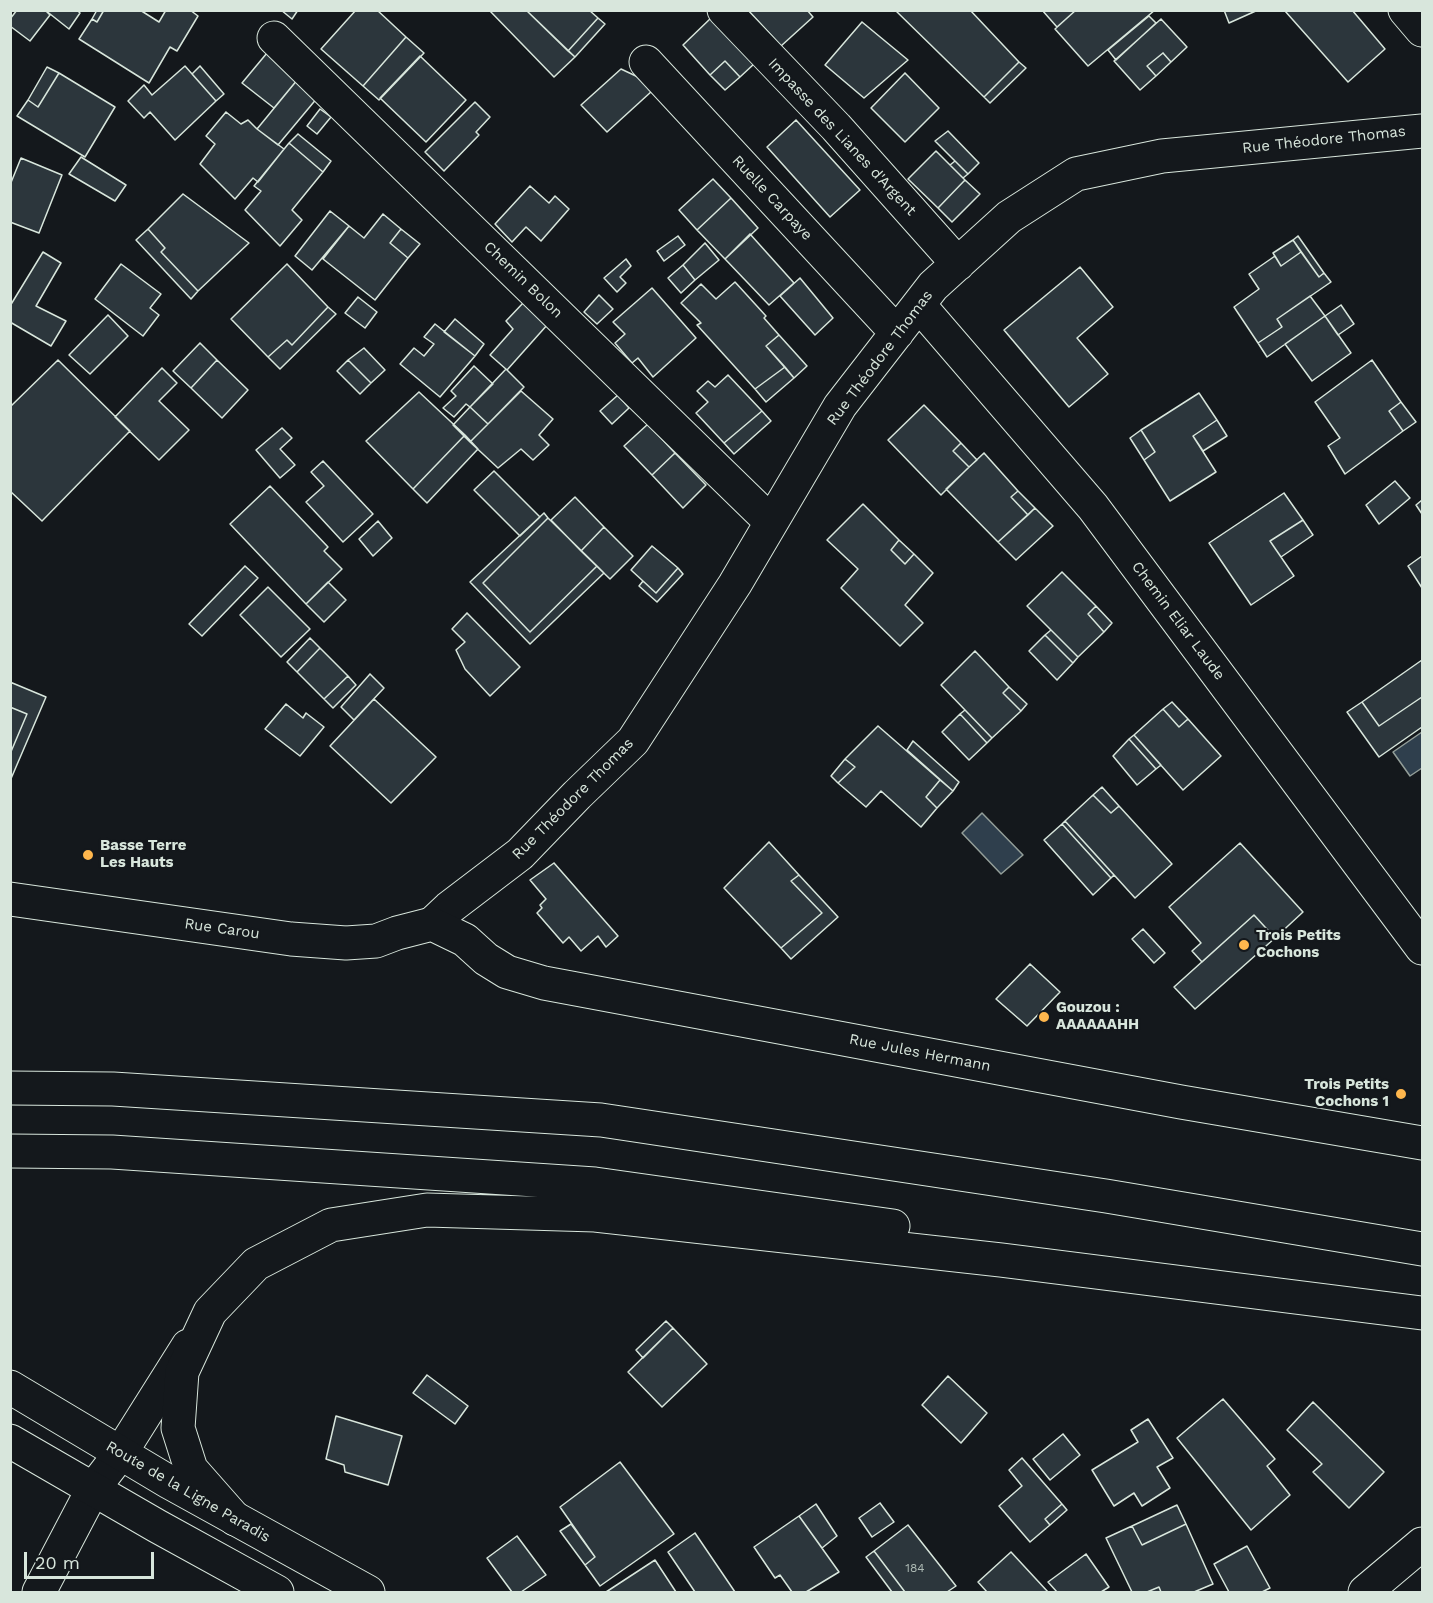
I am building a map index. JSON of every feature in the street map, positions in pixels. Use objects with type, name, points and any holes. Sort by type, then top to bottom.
[{"type":"main road","name":"Impasse des Lianes d'Argent","points":[[724,10],[836,127],[958,264]]},
{"type":"main road","points":[[1405,10],[1422,30]]},
{"type":"main road","name":"Chemin Bolon","points":[[274,38],[771,522]]},
{"type":"main road","name":"Ruelle Carpaye","points":[[646,62],[897,333]]},
{"type":"main road","name":"Rue Théodore Thomas","points":[[432,924],[448,908],[520,854],[633,741],[735,584],[840,406],[933,286],[1009,218],[1076,174],[1162,156],[1422,131]]},
{"type":"main road","name":"Chemin Eliar Laude","points":[[919,305],[1093,507],[1422,948]]},
{"type":"main road","name":"Rue Carou","points":[[10,899],[291,939],[346,943],[376,941],[396,933],[432,924]]},
{"type":"main road","name":"Rue Jules Hermann","points":[[432,924],[465,940],[486,959],[507,972],[544,983],[1169,1100],[1422,1143]]},
{"type":"main road","points":[[10,1088],[113,1089],[602,1120],[1106,1196],[1422,1249]]},
{"type":"main road","points":[[10,1152],[112,1152],[595,1184],[1097,1255],[1422,1312]]},
{"type":"main road","points":[[39,1593],[93,1489],[120,1454],[210,1312],[256,1264],[331,1226],[427,1210],[596,1215],[1001,1260],[1422,1312]]},
{"type":"main road","points":[[210,1312],[182,1372],[178,1428],[191,1469],[235,1519]]},
{"type":"main road","name":"Route de la Ligne Paradis","points":[[10,1388],[120,1454],[368,1593]]},
{"type":"main road","points":[[10,1441],[277,1593]]},
{"type":"main road","points":[[93,1489],[127,1482],[295,1575],[352,1593]]},
{"type":"main road","points":[[1365,1593],[1422,1544]]},
{"type":"water","points":[[1422,732],[1422,768],[1410,776],[1393,752]]},
{"type":"water","points":[[982,813],[1023,855],[1001,874],[962,833]]},
{"type":"building","points":[[17,10],[45,10],[50,15],[30,41],[10,26],[10,19]]},
{"type":"building","points":[[45,10],[77,10],[80,13],[69,29]]},
{"type":"building","points":[[97,10],[104,10],[97,22],[92,19]]},
{"type":"building","points":[[104,10],[140,10],[159,22],[166,10],[190,10],[198,16],[177,51],[170,47],[149,83],[79,39],[92,19],[97,22]]},
{"type":"building","points":[[281,10],[298,10],[292,19]]},
{"type":"building","points":[[356,10],[377,10],[406,37],[363,86],[321,49]]},
{"type":"building","points":[[489,10],[526,10],[575,57],[554,77]]},
{"type":"building","points":[[526,10],[589,10],[598,18],[568,51]]},
{"type":"building","points":[[748,10],[807,10],[813,17],[781,46]]},
{"type":"building","points":[[895,10],[970,10],[1019,62],[984,97]]},
{"type":"building","points":[[1042,10],[1076,10],[1057,27]]},
{"type":"building","points":[[1076,10],[1155,10],[1088,66],[1055,29]]},
{"type":"building","points":[[1224,10],[1258,10],[1229,23]]},
{"type":"building","points":[[1286,10],[1352,10],[1385,49],[1348,82]]},
{"type":"building","points":[[1149,16],[1156,23],[1116,60],[1108,50]]},
{"type":"building","points":[[712,17],[755,63],[740,77],[725,61],[710,75],[683,45]]},
{"type":"building","points":[[598,18],[605,24],[575,57],[568,51]]},
{"type":"building","points":[[1161,19],[1187,47],[1171,62],[1163,53],[1147,66],[1156,76],[1140,90],[1114,61]]},
{"type":"building","points":[[862,22],[908,60],[864,98],[825,65]]},
{"type":"building","points":[[406,37],[424,53],[379,100],[363,86]]},
{"type":"building","points":[[267,53],[298,79],[274,108],[242,83]]},
{"type":"building","points":[[1163,53],[1171,62],[1156,76],[1147,66]]},
{"type":"building","points":[[420,56],[466,100],[426,142],[380,98]]},
{"type":"building","points":[[725,61],[740,77],[725,90],[710,75]]},
{"type":"building","points":[[1019,62],[1026,68],[990,103],[984,97]]},
{"type":"building","points":[[185,66],[216,101],[175,140],[150,112],[144,118],[128,101],[144,85],[152,95]]},
{"type":"building","points":[[200,66],[224,94],[216,101],[192,74]]},
{"type":"building","points":[[47,67],[59,73],[38,107],[28,100]]},
{"type":"building","points":[[621,69],[638,77],[652,91],[607,132],[581,105]]},
{"type":"building","points":[[59,73],[115,107],[85,157],[17,116],[28,100],[38,107]]},
{"type":"building","points":[[905,73],[939,108],[905,142],[871,108]]},
{"type":"building","points":[[298,79],[318,97],[278,145],[257,129]]},
{"type":"building","points":[[475,102],[490,117],[476,132],[479,135],[444,171],[425,152]]},
{"type":"building","points":[[320,109],[331,117],[317,134],[307,126]]},
{"type":"building","points":[[226,112],[241,124],[248,120],[284,149],[258,182],[253,178],[235,199],[200,164],[215,144],[206,136]]},
{"type":"building","points":[[796,120],[860,190],[830,217],[767,147]]},
{"type":"building","points":[[948,131],[979,163],[968,174],[935,141]]},
{"type":"building","points":[[298,134],[331,161],[323,172],[289,143]]},
{"type":"building","points":[[289,143],[323,172],[292,210],[302,220],[280,246],[245,210],[261,191],[254,186]]},
{"type":"building","points":[[936,151],[965,180],[938,208],[908,179]]},
{"type":"building","points":[[81,157],[126,185],[115,201],[69,174]]},
{"type":"building","points":[[21,158],[62,175],[39,233],[10,222],[10,185]]},
{"type":"building","points":[[955,161],[968,174],[963,178],[950,165]]},
{"type":"building","points":[[713,179],[731,198],[697,230],[679,210]]},
{"type":"building","points":[[965,180],[980,194],[952,222],[938,208]]},
{"type":"building","points":[[530,186],[549,203],[555,196],[569,209],[541,241],[526,227],[512,242],[495,224]]},
{"type":"building","points":[[183,194],[249,243],[198,291],[161,252],[165,248],[148,229]]},
{"type":"building","points":[[731,198],[758,228],[725,259],[697,230]]},
{"type":"building","points":[[330,211],[349,226],[312,270],[295,256]]},
{"type":"building","points":[[383,214],[401,229],[390,243],[408,258],[375,300],[323,259],[349,226],[364,238]]},
{"type":"building","points":[[148,229],[165,248],[161,252],[198,291],[191,299],[136,240]]},
{"type":"building","points":[[401,229],[420,244],[408,258],[390,243]]},
{"type":"building","points":[[750,234],[794,283],[769,305],[725,259]]},
{"type":"building","points":[[678,236],[685,245],[664,261],[657,251]]},
{"type":"building","points":[[1298,236],[1324,273],[1319,277],[1293,240]]},
{"type":"building","points":[[1293,240],[1301,252],[1281,266],[1273,253]]},
{"type":"building","points":[[705,243],[719,260],[695,280],[683,265]]},
{"type":"building","points":[[43,252],[61,263],[36,306],[66,321],[51,346],[10,322],[10,306]]},
{"type":"building","points":[[1301,252],[1319,277],[1324,273],[1331,282],[1277,319],[1282,327],[1258,343],[1234,307],[1259,289],[1249,274],[1275,256],[1281,266]]},
{"type":"building","points":[[626,259],[631,266],[620,277],[626,283],[617,292],[604,278]]},
{"type":"building","points":[[121,264],[161,294],[150,308],[159,315],[143,336],[95,299]]},
{"type":"building","points":[[287,264],[328,307],[292,345],[287,340],[268,357],[231,319]]},
{"type":"building","points":[[683,265],[695,280],[681,293],[668,278]]},
{"type":"building","points":[[1080,267],[1113,307],[1077,338],[1108,374],[1069,407],[1004,330]]},
{"type":"building","points":[[800,278],[833,318],[815,335],[780,296]]},
{"type":"building","points":[[735,282],[766,316],[764,318],[779,335],[766,346],[785,367],[755,389],[697,325],[701,323],[681,303],[701,284],[716,299]]},
{"type":"building","points":[[652,288],[696,338],[653,377],[638,358],[632,363],[615,343],[625,334],[613,322]]},
{"type":"building","points":[[599,295],[613,309],[597,324],[584,312]]},
{"type":"building","points":[[1310,296],[1325,316],[1267,357],[1258,343],[1282,327],[1277,319]]},
{"type":"building","points":[[358,297],[377,312],[365,328],[345,313]]},
{"type":"building","points":[[524,302],[548,324],[507,370],[490,355],[513,329],[506,321]]},
{"type":"building","points":[[1341,305],[1354,324],[1338,335],[1325,316]]},
{"type":"building","points":[[328,307],[336,314],[280,369],[268,357],[287,340],[292,345]]},
{"type":"building","points":[[108,315],[128,336],[90,374],[69,355]]},
{"type":"building","points":[[1325,316],[1351,353],[1312,381],[1285,344]]},
{"type":"building","points":[[455,319],[484,344],[475,356],[444,332]]},
{"type":"building","points":[[435,324],[475,356],[440,397],[400,364],[414,348],[424,356],[434,344],[424,337]]},
{"type":"building","points":[[779,335],[807,366],[794,378],[766,346]]},
{"type":"building","points":[[200,343],[217,360],[191,388],[173,371]]},
{"type":"building","points":[[364,348],[385,370],[371,383],[348,360]]},
{"type":"building","points":[[58,360],[130,431],[42,521],[10,491],[10,407]]},
{"type":"building","points":[[217,360],[248,390],[222,418],[191,388]]},
{"type":"building","points":[[348,360],[371,383],[360,394],[337,371]]},
{"type":"building","points":[[1372,360],[1401,402],[1389,411],[1403,431],[1345,474],[1328,446],[1340,438],[1315,402]]},
{"type":"building","points":[[474,366],[493,384],[470,407],[466,404],[454,417],[443,408],[456,396],[451,391]]},
{"type":"building","points":[[785,367],[794,378],[766,402],[755,389]]},
{"type":"building","points":[[162,368],[177,383],[159,401],[189,430],[159,460],[115,417]]},
{"type":"building","points":[[506,369],[524,387],[488,424],[470,407]]},
{"type":"building","points":[[728,375],[762,411],[724,443],[696,413],[708,402],[697,391],[708,381],[715,387]]},
{"type":"building","points":[[521,391],[553,419],[539,435],[549,445],[533,460],[521,449],[498,468],[470,442]]},
{"type":"building","points":[[419,392],[465,435],[413,489],[366,441]]},
{"type":"building","points":[[1199,393],[1217,420],[1193,436],[1216,472],[1170,501],[1144,460],[1155,452],[1141,430]]},
{"type":"building","points":[[618,395],[629,408],[612,424],[600,411]]},
{"type":"building","points":[[1401,402],[1416,422],[1403,431],[1389,411]]},
{"type":"building","points":[[924,405],[961,443],[953,451],[969,467],[941,495],[888,440]]},
{"type":"building","points":[[470,407],[488,424],[470,442],[453,425]]},
{"type":"building","points":[[762,411],[771,421],[734,454],[724,443]]},
{"type":"building","points":[[1217,420],[1227,436],[1203,451],[1193,436]]},
{"type":"building","points":[[648,424],[675,453],[652,475],[624,446]]},
{"type":"building","points":[[282,428],[292,438],[280,449],[295,465],[280,478],[256,450]]},
{"type":"building","points":[[1141,430],[1155,452],[1144,460],[1130,438]]},
{"type":"building","points":[[465,435],[478,449],[427,503],[413,489]]},
{"type":"building","points":[[961,443],[977,460],[969,467],[953,451]]},
{"type":"building","points":[[675,453],[706,485],[683,508],[652,475]]},
{"type":"building","points":[[984,453],[1018,491],[1011,497],[1028,515],[998,542],[946,489]]},
{"type":"building","points":[[323,461],[373,514],[343,542],[306,502],[324,486],[311,472]]},
{"type":"building","points":[[494,471],[540,517],[520,536],[474,490]]},
{"type":"building","points":[[1395,481],[1410,498],[1379,524],[1366,505]]},
{"type":"building","points":[[270,486],[328,547],[324,551],[342,569],[306,604],[230,524]]},
{"type":"building","points":[[1018,491],[1035,508],[1028,515],[1011,497]]},
{"type":"building","points":[[1284,493],[1303,520],[1270,541],[1294,576],[1251,605],[1209,543]]},
{"type":"building","points":[[575,497],[604,527],[581,551],[551,520]]},
{"type":"building","points":[[1422,500],[1422,514],[1416,505]]},
{"type":"building","points":[[863,504],[899,540],[891,550],[905,564],[914,554],[933,573],[905,605],[923,623],[900,646],[841,588],[858,569],[827,540]]},
{"type":"building","points":[[1035,508],[1053,526],[1016,560],[998,542]]},
{"type":"building","points":[[544,513],[548,518],[483,583],[530,632],[597,566],[604,573],[530,644],[470,582]]},
{"type":"building","points":[[548,518],[597,566],[530,632],[483,583]]},
{"type":"building","points":[[1303,520],[1313,535],[1281,557],[1270,541]]},
{"type":"building","points":[[378,521],[392,538],[373,556],[359,539]]},
{"type":"building","points":[[604,527],[633,556],[610,579],[581,551]]},
{"type":"building","points":[[899,540],[914,554],[905,564],[891,550]]},
{"type":"building","points":[[652,546],[678,568],[656,593],[631,570]]},
{"type":"building","points":[[1422,556],[1422,588],[1408,566]]},
{"type":"building","points":[[245,566],[258,578],[202,636],[189,624]]},
{"type":"building","points":[[678,568],[683,574],[657,602],[639,586],[643,581],[656,593]]},
{"type":"building","points":[[1062,572],[1096,606],[1088,614],[1104,632],[1078,657],[1027,606]]},
{"type":"building","points":[[328,582],[346,600],[324,622],[306,604]]},
{"type":"building","points":[[268,587],[310,629],[281,657],[240,615]]},
{"type":"building","points":[[1096,606],[1112,623],[1104,632],[1088,614]]},
{"type":"building","points":[[467,613],[520,667],[490,696],[465,669],[456,650],[465,642],[452,629]]},
{"type":"building","points":[[1051,630],[1078,657],[1073,663],[1045,635]]},
{"type":"building","points":[[1045,635],[1073,663],[1057,680],[1029,651]]},
{"type":"building","points":[[310,638],[320,648],[297,672],[287,662]]},
{"type":"building","points":[[320,648],[348,676],[324,699],[297,672]]},
{"type":"building","points":[[975,651],[1009,687],[1003,693],[1021,711],[992,738],[941,685]]},
{"type":"building","points":[[1422,660],[1422,697],[1379,726],[1362,702]]},
{"type":"building","points":[[370,674],[384,688],[354,720],[341,707]]},
{"type":"building","points":[[348,676],[356,685],[333,708],[324,699]]},
{"type":"building","points":[[10,682],[46,697],[10,781],[10,754],[27,714],[10,707]]},
{"type":"building","points":[[1009,687],[1027,704],[1021,711],[1003,693]]},
{"type":"building","points":[[1422,697],[1422,727],[1379,757],[1347,712],[1362,702],[1379,726]]},
{"type":"building","points":[[374,699],[436,757],[391,803],[330,746]]},
{"type":"building","points":[[1172,702],[1188,719],[1179,727],[1163,709]]},
{"type":"building","points":[[286,704],[303,718],[306,713],[324,727],[300,756],[265,729]]},
{"type":"building","points":[[10,707],[27,714],[10,754]]},
{"type":"building","points":[[1163,709],[1179,727],[1188,719],[1221,756],[1183,790],[1134,735]]},
{"type":"building","points":[[965,710],[992,738],[987,743],[960,714]]},
{"type":"building","points":[[960,714],[987,743],[969,760],[942,732]]},
{"type":"building","points":[[878,726],[940,780],[926,797],[937,808],[921,827],[881,791],[866,807],[838,783],[855,767],[845,759]]},
{"type":"building","points":[[1134,735],[1161,765],[1156,769],[1129,739]]},
{"type":"building","points":[[1129,739],[1156,769],[1137,785],[1113,756]]},
{"type":"building","points":[[913,741],[959,782],[953,791],[907,750]]},
{"type":"building","points":[[845,759],[855,767],[838,783],[831,776]]},
{"type":"building","points":[[940,780],[953,791],[937,808],[926,797]]},
{"type":"building","points":[[1102,787],[1119,806],[1111,813],[1093,795]]},
{"type":"building","points":[[1093,795],[1111,813],[1119,806],[1172,864],[1135,898],[1065,821]]},
{"type":"building","points":[[1065,821],[1114,875],[1111,878],[1062,824]]},
{"type":"building","points":[[1062,824],[1111,878],[1093,895],[1044,840]]},
{"type":"building","points":[[769,842],[799,875],[791,881],[822,913],[781,948],[724,888]]},
{"type":"building","points":[[1240,843],[1303,912],[1275,938],[1254,915],[1202,962],[1192,951],[1201,943],[1169,907]]},
{"type":"building","points":[[554,863],[618,936],[606,947],[598,936],[581,951],[569,937],[563,943],[537,913],[542,908],[540,905],[546,899],[530,880]]},
{"type":"building","points":[[799,875],[838,917],[791,959],[781,948],[822,913],[791,881]]},
{"type":"building","points":[[1254,915],[1275,938],[1195,1009],[1174,987]]},
{"type":"building","points":[[1143,929],[1165,953],[1154,963],[1132,939]]},
{"type":"building","points":[[1030,964],[1060,992],[1027,1026],[996,999]]},
{"type":"building","points":[[666,1321],[673,1328],[643,1358],[636,1350]]},
{"type":"building","points":[[673,1328],[707,1364],[662,1407],[628,1372]]},
{"type":"building","points":[[427,1375],[468,1406],[455,1424],[413,1393]]},
{"type":"building","points":[[948,1376],[987,1413],[961,1443],[922,1405]]},
{"type":"building","points":[[1223,1399],[1275,1459],[1267,1466],[1290,1495],[1251,1530],[1177,1438]]},
{"type":"building","points":[[1313,1402],[1384,1472],[1349,1508],[1313,1472],[1322,1464],[1287,1430]]},
{"type":"building","points":[[336,1416],[402,1436],[388,1485],[345,1472],[344,1465],[326,1459]]},
{"type":"building","points":[[1148,1419],[1173,1458],[1157,1467],[1170,1488],[1142,1506],[1134,1493],[1114,1506],[1092,1470],[1138,1442],[1131,1430]]},
{"type":"building","points":[[1063,1434],[1080,1455],[1050,1480],[1033,1459]]},
{"type":"building","points":[[1022,1458],[1062,1504],[1045,1519],[1050,1525],[1030,1542],[999,1506],[1022,1486],[1009,1470]]},
{"type":"building","points":[[620,1462],[674,1534],[600,1586],[585,1565],[595,1557],[560,1507]]},
{"type":"building","points":[[880,1503],[894,1522],[872,1537],[859,1518]]},
{"type":"building","points":[[816,1504],[837,1536],[822,1548],[799,1516]]},
{"type":"building","points":[[1062,1504],[1067,1510],[1050,1525],[1045,1519]]},
{"type":"building","points":[[1177,1505],[1186,1524],[1142,1545],[1132,1526]]},
{"type":"building","points":[[799,1516],[839,1572],[806,1592],[792,1592],[780,1575],[775,1578],[754,1547]]},
{"type":"building","points":[[571,1524],[595,1557],[585,1565],[560,1531]]},
{"type":"building","points":[[1186,1524],[1213,1584],[1194,1592],[1161,1592],[1159,1587],[1147,1592],[1132,1592],[1106,1538],[1132,1526],[1142,1545]]},
{"type":"building","points":[[908,1525],[956,1586],[947,1592],[905,1592],[874,1551]]},
{"type":"building","points":[[695,1533],[735,1592],[695,1592],[668,1552]]},
{"type":"building","points":[[517,1536],[546,1575],[521,1592],[512,1592],[487,1558]]},
{"type":"building","points":[[1247,1546],[1270,1588],[1262,1592],[1229,1592],[1214,1564]]},
{"type":"building","points":[[874,1551],[905,1592],[892,1592],[866,1557]]},
{"type":"building","points":[[1011,1552],[1048,1592],[987,1592],[978,1582]]},
{"type":"building","points":[[1086,1554],[1109,1587],[1101,1592],[1057,1592],[1048,1582]]},
{"type":"building","points":[[655,1560],[676,1592],[606,1592]]},
{"type":"building","points":[[1159,1587],[1161,1592],[1147,1592]]},
{"type":"place","name":"Basse Terre Les Hauts","points":[[88,855]]},
{"type":"place","name":"Trois Petits Cochons","points":[[1244,945]]},
{"type":"place","name":"Gouzou : AAAAAAHH","points":[[1044,1017]]},
{"type":"place","name":"Trois Petits Cochons 1","points":[[1401,1094]]}]
